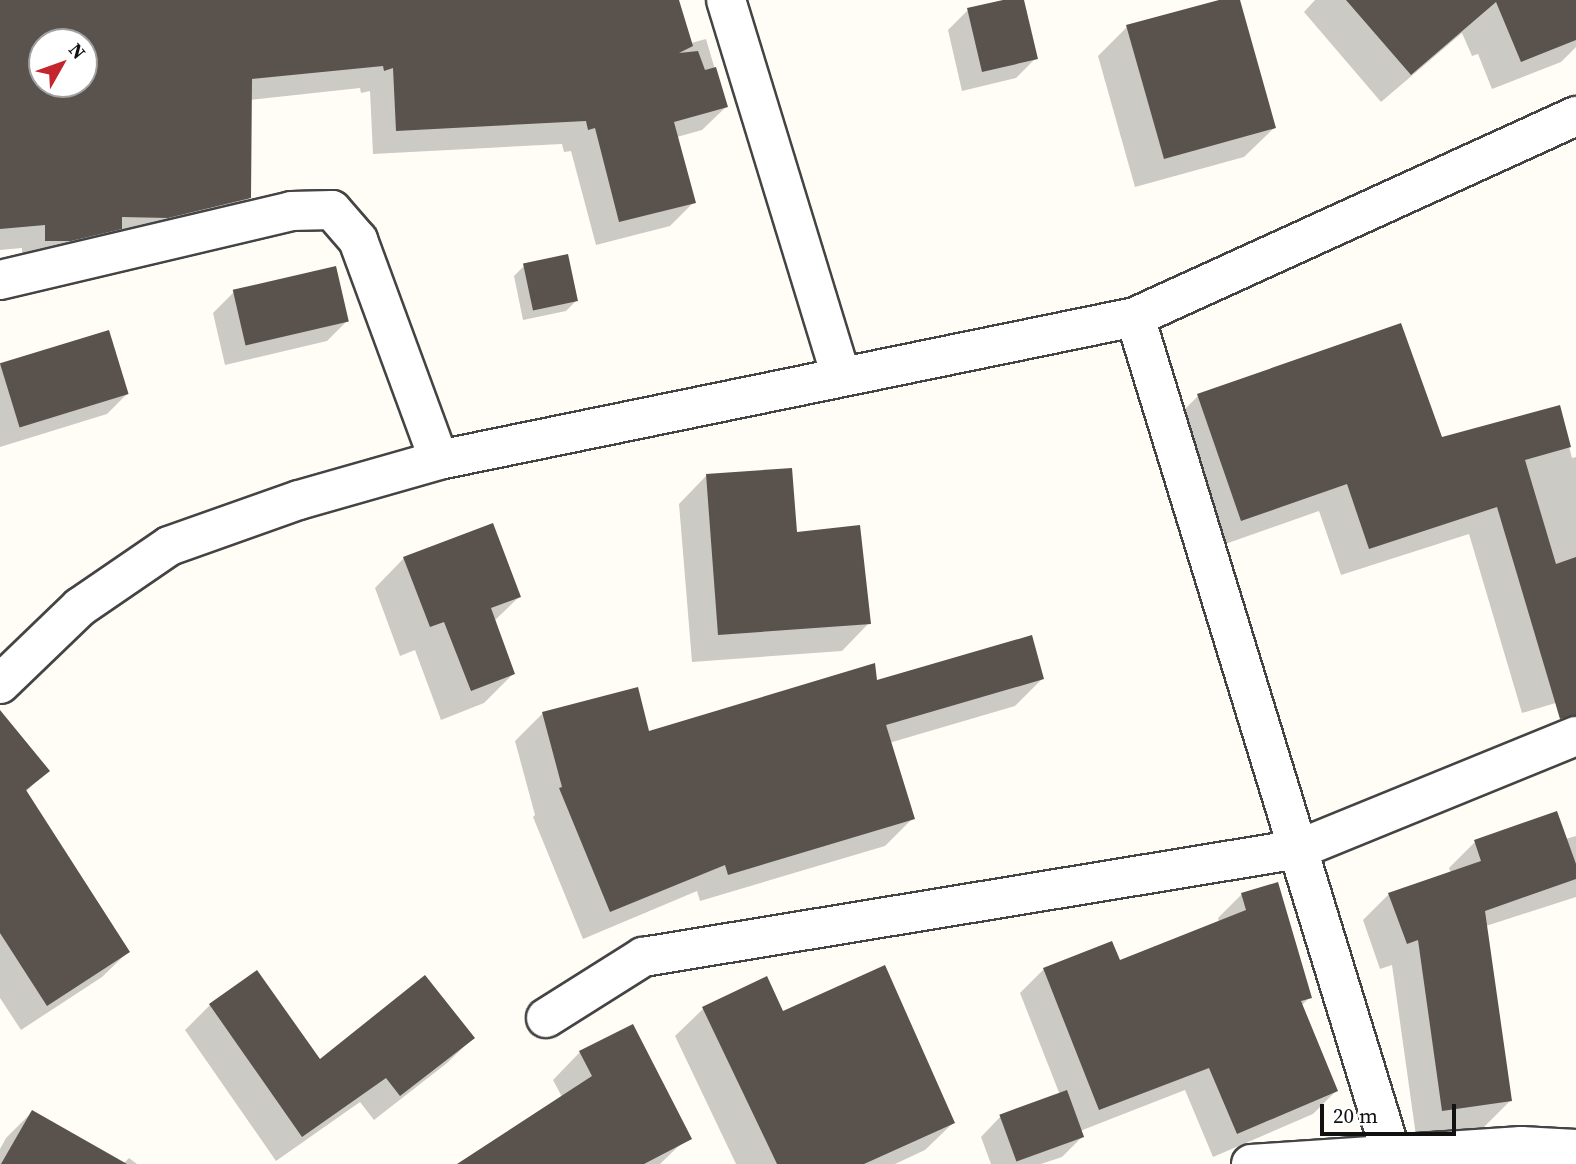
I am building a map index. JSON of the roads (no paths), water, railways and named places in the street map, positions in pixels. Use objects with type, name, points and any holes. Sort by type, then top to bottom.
[{"type":"street","points":[[726,0],[841,376]]},
{"type":"street","points":[[0,684],[79,607],[169,545],[299,499],[439,460],[1135,317],[1576,116]]},
{"type":"street","points":[[0,280],[291,211],[331,210],[358,240],[439,460]]},
{"type":"street","points":[[1135,317],[1391,1153]]},
{"type":"street","points":[[546,1018],[643,957],[1298,849],[1576,736]]},
{"type":"street","points":[[1251,1164],[1521,1146],[1576,1149]]}]
